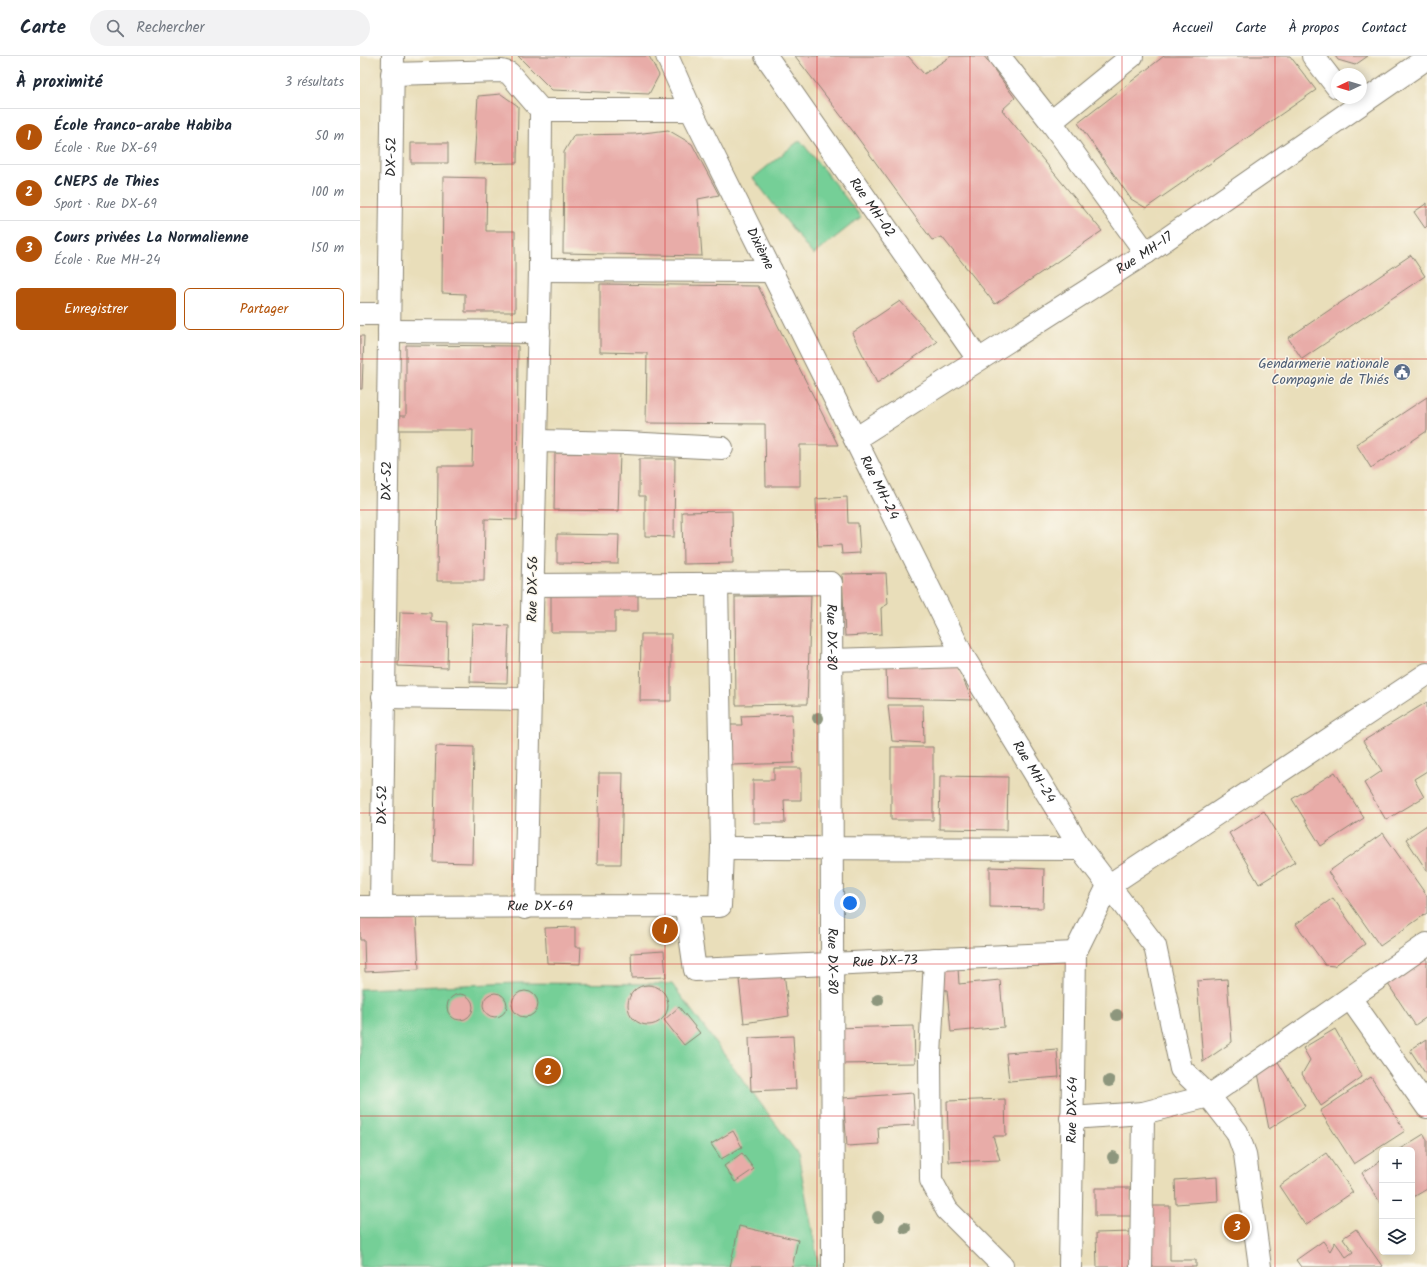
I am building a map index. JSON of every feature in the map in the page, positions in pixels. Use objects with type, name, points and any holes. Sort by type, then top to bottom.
[{"type":"street","name":"Dixième","points":[[667,56],[691,110],[855,440]]},
{"type":"street","name":"Rue MH-02","points":[[766,56],[978,359]]},
{"type":"street","points":[[999,56],[1051,122],[1146,254]]},
{"type":"street","points":[[1051,122],[1132,56]]},
{"type":"street","points":[[1313,56],[1331,79]]},
{"type":"street","name":"Rue MH-17","points":[[1367,94],[1427,58]]},
{"type":"street","points":[[393,65],[502,71],[508,73],[541,110],[691,110]]},
{"type":"street","name":"DX-52","points":[[370,907],[384,697],[393,65]]},
{"type":"street","name":"Rue MH-17","points":[[855,440],[978,359],[1146,254],[1350,104]]},
{"type":"street","name":"Rue DX-56","points":[[525,908],[539,332],[541,110]]},
{"type":"street","points":[[540,270],[771,271]]},
{"type":"street","points":[[360,314],[389,322],[539,332]]},
{"type":"street","name":"Rue MH-24","points":[[855,440],[963,656],[1081,849],[1155,946],[1181,1069],[1209,1096],[1237,1132],[1245,1154],[1260,1267]]},
{"type":"street","points":[[536,441],[626,442],[722,448]]},
{"type":"street","name":"Rue DX-80","points":[[717,584],[831,583],[833,1267]]},
{"type":"street","points":[[533,585],[717,584],[722,848],[1081,849]]},
{"type":"street","points":[[831,660],[963,656]]},
{"type":"street","points":[[1075,953],[1108,886],[1427,674]]},
{"type":"street","points":[[384,697],[530,699]]},
{"type":"street","name":"Rue DX-69","points":[[370,907],[525,908],[720,906],[722,848]]},
{"type":"street","name":"Rue DX-73","points":[[686,907],[695,970],[1075,953]]},
{"type":"street","points":[[1071,1118],[1143,1113],[1209,1096],[1427,944]]},
{"type":"street","name":"Rue DX-64","points":[[1070,1267],[1071,1118],[1075,953]]},
{"type":"street","points":[[935,959],[930,1056],[931,1180],[947,1210],[1002,1265],[1002,1267]]},
{"type":"street","points":[[1350,998],[1427,1107]]},
{"type":"street","points":[[1141,1267],[1143,1113]]},
{"type":"green space","points":[[800,140],[861,217],[813,255],[753,178]]},
{"type":"green space","points":[[518,983],[672,984],[798,1154],[819,1267],[360,1267],[360,989]]},
{"type":"building","points":[[518,56],[649,56],[659,75],[649,94],[552,90]]},
{"type":"building","points":[[795,56],[908,56],[924,74],[951,56],[984,56],[1015,98],[1002,110],[1102,231],[995,304],[942,237],[932,240],[852,130]]},
{"type":"building","points":[[1164,56],[1290,56],[1316,90],[1146,208],[1131,199],[1078,123]]},
{"type":"building","points":[[1335,56],[1368,56],[1355,65],[1338,60]]},
{"type":"building","points":[[501,94],[518,106],[517,163],[474,164],[478,96]]},
{"type":"building","points":[[668,130],[692,144],[719,195],[698,199],[702,256],[563,253],[564,152],[574,135],[635,134]]},
{"type":"building","points":[[411,143],[448,143],[448,163],[411,163]]},
{"type":"building","points":[[443,177],[487,178],[486,231],[515,231],[515,312],[465,312],[465,294],[442,293]]},
{"type":"building","points":[[1427,203],[1427,226],[1425,228],[1414,212]]},
{"type":"building","points":[[1411,255],[1425,276],[1302,359],[1288,338]]},
{"type":"building","points":[[600,284],[758,286],[838,445],[800,445],[800,486],[766,486],[765,424],[646,423],[647,353],[600,352]]},
{"type":"building","points":[[900,301],[937,342],[877,383],[852,333]]},
{"type":"building","points":[[360,336],[364,336],[362,389],[360,389]]},
{"type":"building","points":[[406,345],[518,346],[517,520],[485,519],[484,581],[437,581],[438,466],[472,466],[473,430],[396,430],[397,416],[406,416]]},
{"type":"building","points":[[1427,397],[1427,431],[1371,468],[1356,444]]},
{"type":"building","points":[[555,453],[620,454],[618,511],[554,510]]},
{"type":"building","points":[[639,459],[675,459],[674,537],[645,536],[645,496],[639,496]]},
{"type":"building","points":[[847,497],[848,523],[858,523],[860,553],[842,554],[841,545],[818,546],[816,499]]},
{"type":"building","points":[[732,511],[733,563],[683,564],[682,512]]},
{"type":"building","points":[[557,534],[619,535],[618,564],[557,563]]},
{"type":"building","points":[[886,573],[888,604],[881,608],[882,634],[845,636],[842,574]]},
{"type":"building","points":[[551,587],[638,587],[638,611],[615,611],[615,632],[551,632]]},
{"type":"building","points":[[811,595],[807,704],[736,705],[735,597]]},
{"type":"building","points":[[400,612],[431,613],[431,621],[448,622],[447,668],[398,666]]},
{"type":"building","points":[[472,624],[509,626],[507,683],[470,682]]},
{"type":"building","points":[[641,634],[671,634],[671,701],[640,701]]},
{"type":"building","points":[[957,665],[972,700],[887,698],[886,666]]},
{"type":"building","points":[[1427,702],[1427,771],[1414,779],[1424,797],[1386,820],[1364,783],[1382,771],[1363,741]]},
{"type":"building","points":[[888,705],[923,705],[924,743],[892,741]]},
{"type":"building","points":[[792,714],[794,763],[732,765],[730,725],[742,725],[741,716]]},
{"type":"building","points":[[436,746],[474,747],[472,863],[433,862]]},
{"type":"building","points":[[891,747],[933,747],[933,820],[891,820]]},
{"type":"building","points":[[774,768],[801,768],[801,800],[784,800],[785,823],[753,823],[753,780],[774,780]]},
{"type":"building","points":[[1335,772],[1364,818],[1321,846],[1292,799]]},
{"type":"building","points":[[599,773],[623,773],[621,864],[597,864]]},
{"type":"building","points":[[940,776],[1008,777],[1007,830],[939,829]]},
{"type":"building","points":[[1264,811],[1295,862],[1259,884],[1229,833]]},
{"type":"building","points":[[1427,825],[1427,871],[1406,839]]},
{"type":"building","points":[[1383,833],[1427,896],[1427,913],[1380,946],[1328,872]]},
{"type":"building","points":[[990,867],[1044,869],[1043,908],[990,907]]},
{"type":"building","points":[[1333,898],[1365,944],[1334,966],[1325,965],[1296,924]]},
{"type":"building","points":[[416,914],[419,969],[365,972],[364,940],[360,940],[360,918]]},
{"type":"building","points":[[575,927],[575,947],[581,947],[580,964],[547,963],[545,928]]},
{"type":"building","points":[[664,951],[666,977],[632,978],[631,953]]},
{"type":"building","points":[[1427,954],[1427,1017],[1415,1025],[1386,981]]},
{"type":"building","points":[[958,968],[959,984],[1000,980],[1004,1027],[951,1032],[947,990],[940,990],[938,970]]},
{"type":"building","points":[[784,972],[789,1016],[744,1023],[739,979]]},
{"type":"building","points":[[1227,979],[1232,1042],[1203,1062],[1197,981]]},
{"type":"building","points":[[648,985],[656,987],[662,991],[666,997],[668,1005],[666,1013],[662,1019],[656,1023],[648,1025],[640,1023],[634,1019],[630,1013],[628,1005],[630,997],[634,991],[640,987]]},
{"type":"building","points":[[525,991],[534,995],[538,1004],[534,1013],[525,1017],[516,1013],[512,1004],[516,995]]},
{"type":"building","points":[[495,993],[504,996],[507,1005],[504,1014],[495,1017],[486,1014],[483,1005],[486,996]]},
{"type":"building","points":[[460,994],[469,998],[473,1007],[469,1016],[460,1020],[451,1016],[447,1007],[451,998]]},
{"type":"building","points":[[679,1007],[700,1033],[684,1045],[664,1020]]},
{"type":"building","points":[[914,1026],[915,1063],[835,1064],[834,1028]]},
{"type":"building","points":[[1335,1029],[1362,1077],[1321,1106],[1302,1074],[1310,1060],[1303,1048]]},
{"type":"building","points":[[793,1036],[796,1089],[751,1091],[749,1038]]},
{"type":"building","points":[[1427,1039],[1427,1076],[1410,1050]]},
{"type":"building","points":[[1057,1049],[1059,1077],[1009,1081],[1006,1053]]},
{"type":"building","points":[[1275,1057],[1305,1106],[1269,1129],[1257,1068]]},
{"type":"building","points":[[1371,1077],[1405,1131],[1354,1164],[1320,1111]]},
{"type":"building","points":[[913,1093],[915,1125],[878,1127],[879,1144],[847,1146],[843,1098]]},
{"type":"building","points":[[1005,1099],[1006,1136],[993,1136],[1000,1160],[949,1162],[947,1101]]},
{"type":"building","points":[[733,1131],[742,1147],[721,1159],[711,1144]]},
{"type":"building","points":[[1424,1134],[1427,1140],[1427,1189],[1415,1196],[1415,1147],[1403,1147]]},
{"type":"building","points":[[742,1153],[754,1169],[735,1182],[724,1166]]},
{"type":"building","points":[[1326,1153],[1353,1192],[1305,1225],[1279,1186]]},
{"type":"building","points":[[1379,1162],[1379,1201],[1362,1173]]},
{"type":"building","points":[[1217,1177],[1218,1201],[1176,1204],[1175,1180]]},
{"type":"building","points":[[1095,1188],[1131,1188],[1132,1216],[1095,1216]]},
{"type":"building","points":[[1148,1206],[1170,1206],[1170,1260],[1196,1260],[1196,1267],[1148,1267]]},
{"type":"building","points":[[739,1226],[798,1240],[792,1267],[730,1267]]},
{"type":"building","points":[[1356,1229],[1382,1266],[1301,1267],[1296,1260],[1323,1241],[1330,1251],[1335,1242],[1346,1257],[1353,1252],[1343,1238]]},
{"type":"building","points":[[1131,1232],[1132,1267],[1097,1267],[1096,1233]]},
{"type":"place","name":"Gendarmerie nationale Compagnie de Thiés","points":[[1402,372]]},
{"type":"place","name":"École franco-arabe Habiba","points":[[665,930]]},
{"type":"place","name":"CNEPS de Thies","points":[[548,1071]]},
{"type":"place","name":"Cours privées La Normalienne","points":[[1237,1227]]}]
